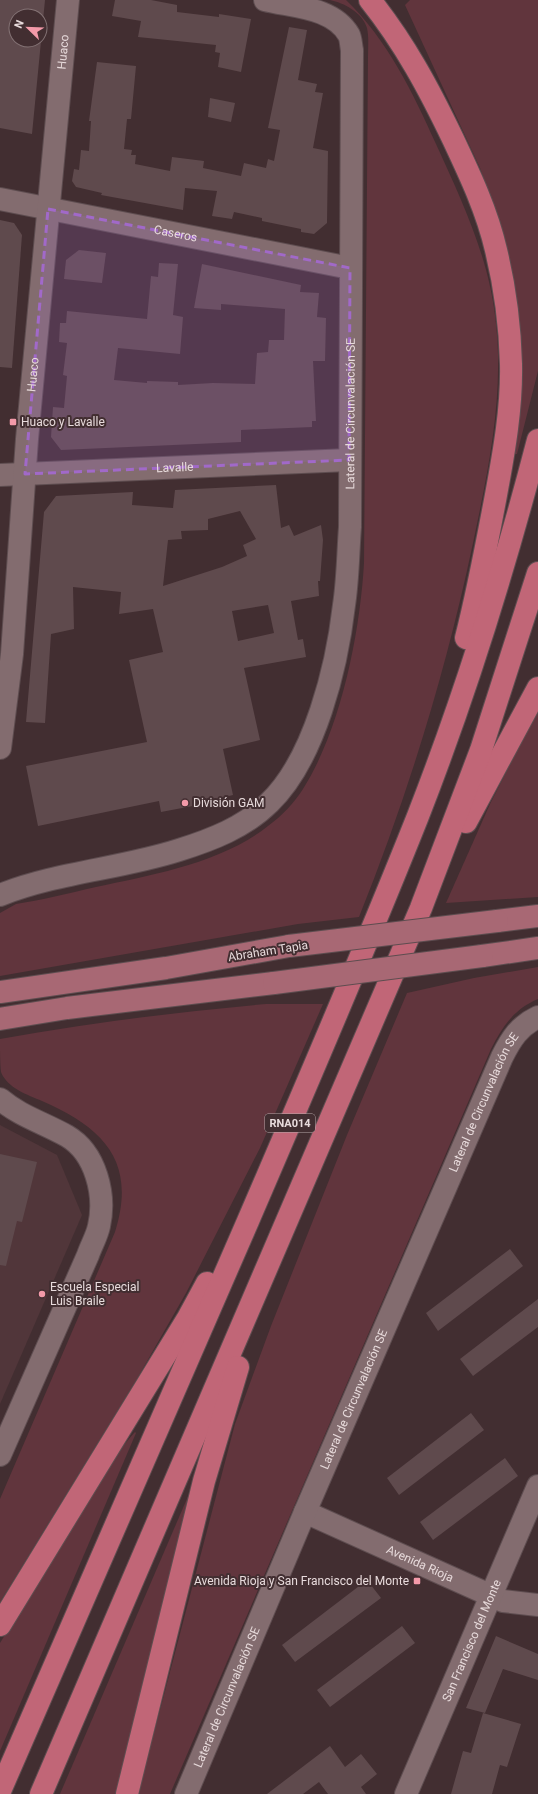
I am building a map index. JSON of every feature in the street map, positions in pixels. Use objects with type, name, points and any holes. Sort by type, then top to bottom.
[{"type":"highway","points":[[370,0],[399,38],[416,64],[476,189],[498,256],[508,320],[511,364],[506,430],[488,540],[475,603],[419,813]]},
{"type":"highway","name":"RNA014","points":[[0,1791],[306,1086],[419,813],[455,715],[486,620],[521,504],[538,440]]},
{"type":"highway","name":"RNA014","points":[[41,1794],[268,1268],[421,908],[480,750],[538,573]]},
{"type":"highway","points":[[421,908],[538,688]]},
{"type":"highway","points":[[0,1625],[188,1318],[230,1241],[306,1086]]},
{"type":"highway","points":[[126,1794],[204,1481],[268,1268]]},
{"type":"main road","name":"Abraham Tapia","points":[[0,992],[166,968],[289,946],[538,916]]},
{"type":"main road","points":[[0,1019],[74,1007],[274,983],[538,948]]},
{"type":"street","name":"Huaco","points":[[0,748],[12,654],[25,474],[68,0]]},
{"type":"street","name":"Lateral de Circunvalación SE","points":[[0,895],[18,888],[55,878],[158,856],[200,843],[242,824],[270,803],[293,775],[313,733],[328,686],[344,605],[350,527],[350,268],[353,68],[349,36],[334,19],[322,12],[265,0]]},
{"type":"street","name":"Caseros","points":[[0,200],[350,268]]},
{"type":"street","name":"Lavalle","points":[[0,475],[349,460]]},
{"type":"street","name":"Lateral de Circunvalación SE","points":[[186,1794],[305,1512],[502,1057],[516,1032],[523,1025],[538,1017]]},
{"type":"street","points":[[0,1098],[17,1112],[61,1133],[78,1145],[92,1165],[96,1177],[101,1208],[99,1228],[0,1455]]},
{"type":"street","name":"San Francisco del Monte","points":[[406,1794],[538,1486]]},
{"type":"street","name":"Avenida Rioja","points":[[305,1512],[503,1601],[538,1605]]},
{"type":"highlighted area","points":[[48,209],[350,268],[349,460],[25,474]]},
{"type":"shaded area","points":[[330,0],[346,0],[361,15],[386,49],[408,86],[446,166],[474,232],[488,277],[496,324],[498,379],[496,407],[484,489],[451,638],[424,732],[394,825],[359,917],[298,924],[0,976],[0,913],[16,904],[140,878],[186,866],[230,849],[250,839],[278,818],[303,789],[328,738],[338,710],[353,649],[362,590],[364,563],[368,35],[365,22],[357,13],[341,3]]},
{"type":"shaded area","points":[[410,0],[538,0],[538,371],[517,454],[514,454],[498,220],[480,168],[405,5]]},
{"type":"shaded area","points":[[538,710],[538,897],[446,903],[490,804]]},
{"type":"shaded area","points":[[538,967],[538,999],[522,1008],[510,1019],[491,1049],[170,1794],[138,1794],[235,1424],[271,1326],[347,1135],[407,993],[474,978]]},
{"type":"shaded area","points":[[266,1004],[323,1004],[260,1148],[186,1293],[138,1377],[0,1602],[0,1499],[115,1232],[121,1207],[122,1186],[118,1167],[110,1150],[98,1136],[83,1123],[64,1112],[18,1090],[4,1078],[1,1072],[0,1039],[132,1018]]},
{"type":"shaded area","points":[[0,1125],[57,1155],[82,1215],[0,1404]]},
{"type":"shaded area","points":[[135,1432],[136,1433],[0,1751],[0,1643],[121,1448]]},
{"type":"shaded area","points":[[192,1487],[118,1794],[60,1794]]},
{"type":"building","points":[[0,0],[45,0],[44,8],[8,8],[8,48],[40,48],[32,134],[0,128]]},
{"type":"building","points":[[115,0],[151,0],[177,5],[177,12],[219,17],[219,14],[251,19],[241,72],[218,67],[220,53],[215,52],[216,45],[138,37],[141,21],[112,16]]},
{"type":"building","points":[[289,27],[307,30],[298,80],[317,84],[315,92],[323,93],[313,148],[328,151],[327,223],[314,234],[301,232],[301,229],[262,221],[262,218],[234,212],[232,219],[212,216],[217,191],[185,188],[183,210],[101,195],[102,193],[76,187],[72,181],[74,169],[79,170],[81,150],[89,151],[91,121],[89,121],[97,62],[136,66],[131,119],[127,119],[124,149],[132,150],[131,155],[136,155],[135,164],[170,171],[172,157],[204,161],[203,168],[241,176],[244,163],[266,168],[268,159],[274,161],[280,130],[268,128]]},
{"type":"building","points":[[210,98],[235,103],[231,122],[208,117]]},
{"type":"building","points":[[0,220],[14,223],[22,235],[12,368],[0,367]]},
{"type":"building","points":[[79,250],[106,253],[102,283],[64,279],[66,260]]},
{"type":"building","points":[[159,263],[178,264],[173,315],[183,317],[180,354],[118,348],[114,380],[147,383],[147,381],[178,382],[178,385],[213,383],[255,384],[257,353],[268,352],[269,340],[284,340],[285,309],[221,304],[221,310],[194,308],[202,264],[301,285],[300,292],[319,293],[317,317],[326,318],[325,361],[313,361],[316,421],[312,421],[312,427],[241,430],[241,442],[61,450],[51,437],[53,407],[64,408],[67,376],[63,375],[67,343],[59,342],[60,323],[66,323],[67,311],[147,319],[151,276],[158,277]]},
{"type":"building","points":[[276,485],[281,528],[289,525],[294,536],[321,525],[323,540],[320,581],[318,581],[319,596],[291,601],[298,640],[303,639],[306,657],[244,668],[260,740],[223,749],[233,795],[213,800],[214,802],[161,812],[159,801],[38,826],[26,766],[147,742],[129,660],[163,652],[153,609],[119,614],[121,592],[73,587],[74,629],[51,634],[45,723],[26,722],[44,512],[56,496],[133,492],[132,505],[173,508],[175,490]],"holes":[[[240,511],[256,539],[243,545],[247,556],[222,567],[163,586],[168,540],[182,539],[181,531],[208,530],[208,519]],[[268,605],[274,633],[238,641],[232,611]]]},
{"type":"building","points":[[0,1154],[37,1162],[22,1222],[17,1221],[6,1266],[0,1265]]},
{"type":"building","points":[[510,1249],[523,1266],[438,1331],[426,1313]]},
{"type":"building","points":[[538,1299],[538,1327],[473,1376],[460,1359]]},
{"type":"building","points":[[471,1413],[484,1430],[399,1495],[387,1478]]},
{"type":"building","points":[[505,1458],[518,1476],[433,1540],[420,1522]]},
{"type":"building","points":[[367,1580],[381,1598],[295,1662],[282,1645]]},
{"type":"building","points":[[402,1626],[415,1643],[330,1707],[317,1690]]},
{"type":"building","points":[[496,1636],[538,1654],[538,1680],[503,1669],[485,1713],[466,1708]]},
{"type":"building","points":[[483,1713],[521,1724],[507,1767],[500,1765],[492,1794],[451,1794],[463,1751],[471,1753]]},
{"type":"building","points":[[330,1746],[345,1767],[361,1754],[377,1774],[361,1787],[366,1794],[328,1794],[319,1782],[303,1794],[267,1794]]},
{"type":"place","name":"Huaco y Lavalle","points":[[13,422]]},
{"type":"place","name":"División GAM","points":[[185,803]]},
{"type":"place","name":"Escuela Especial Luis Braile","points":[[42,1294]]},
{"type":"place","name":"Avenida Rioja y San Francisco del Monte","points":[[417,1581]]}]
